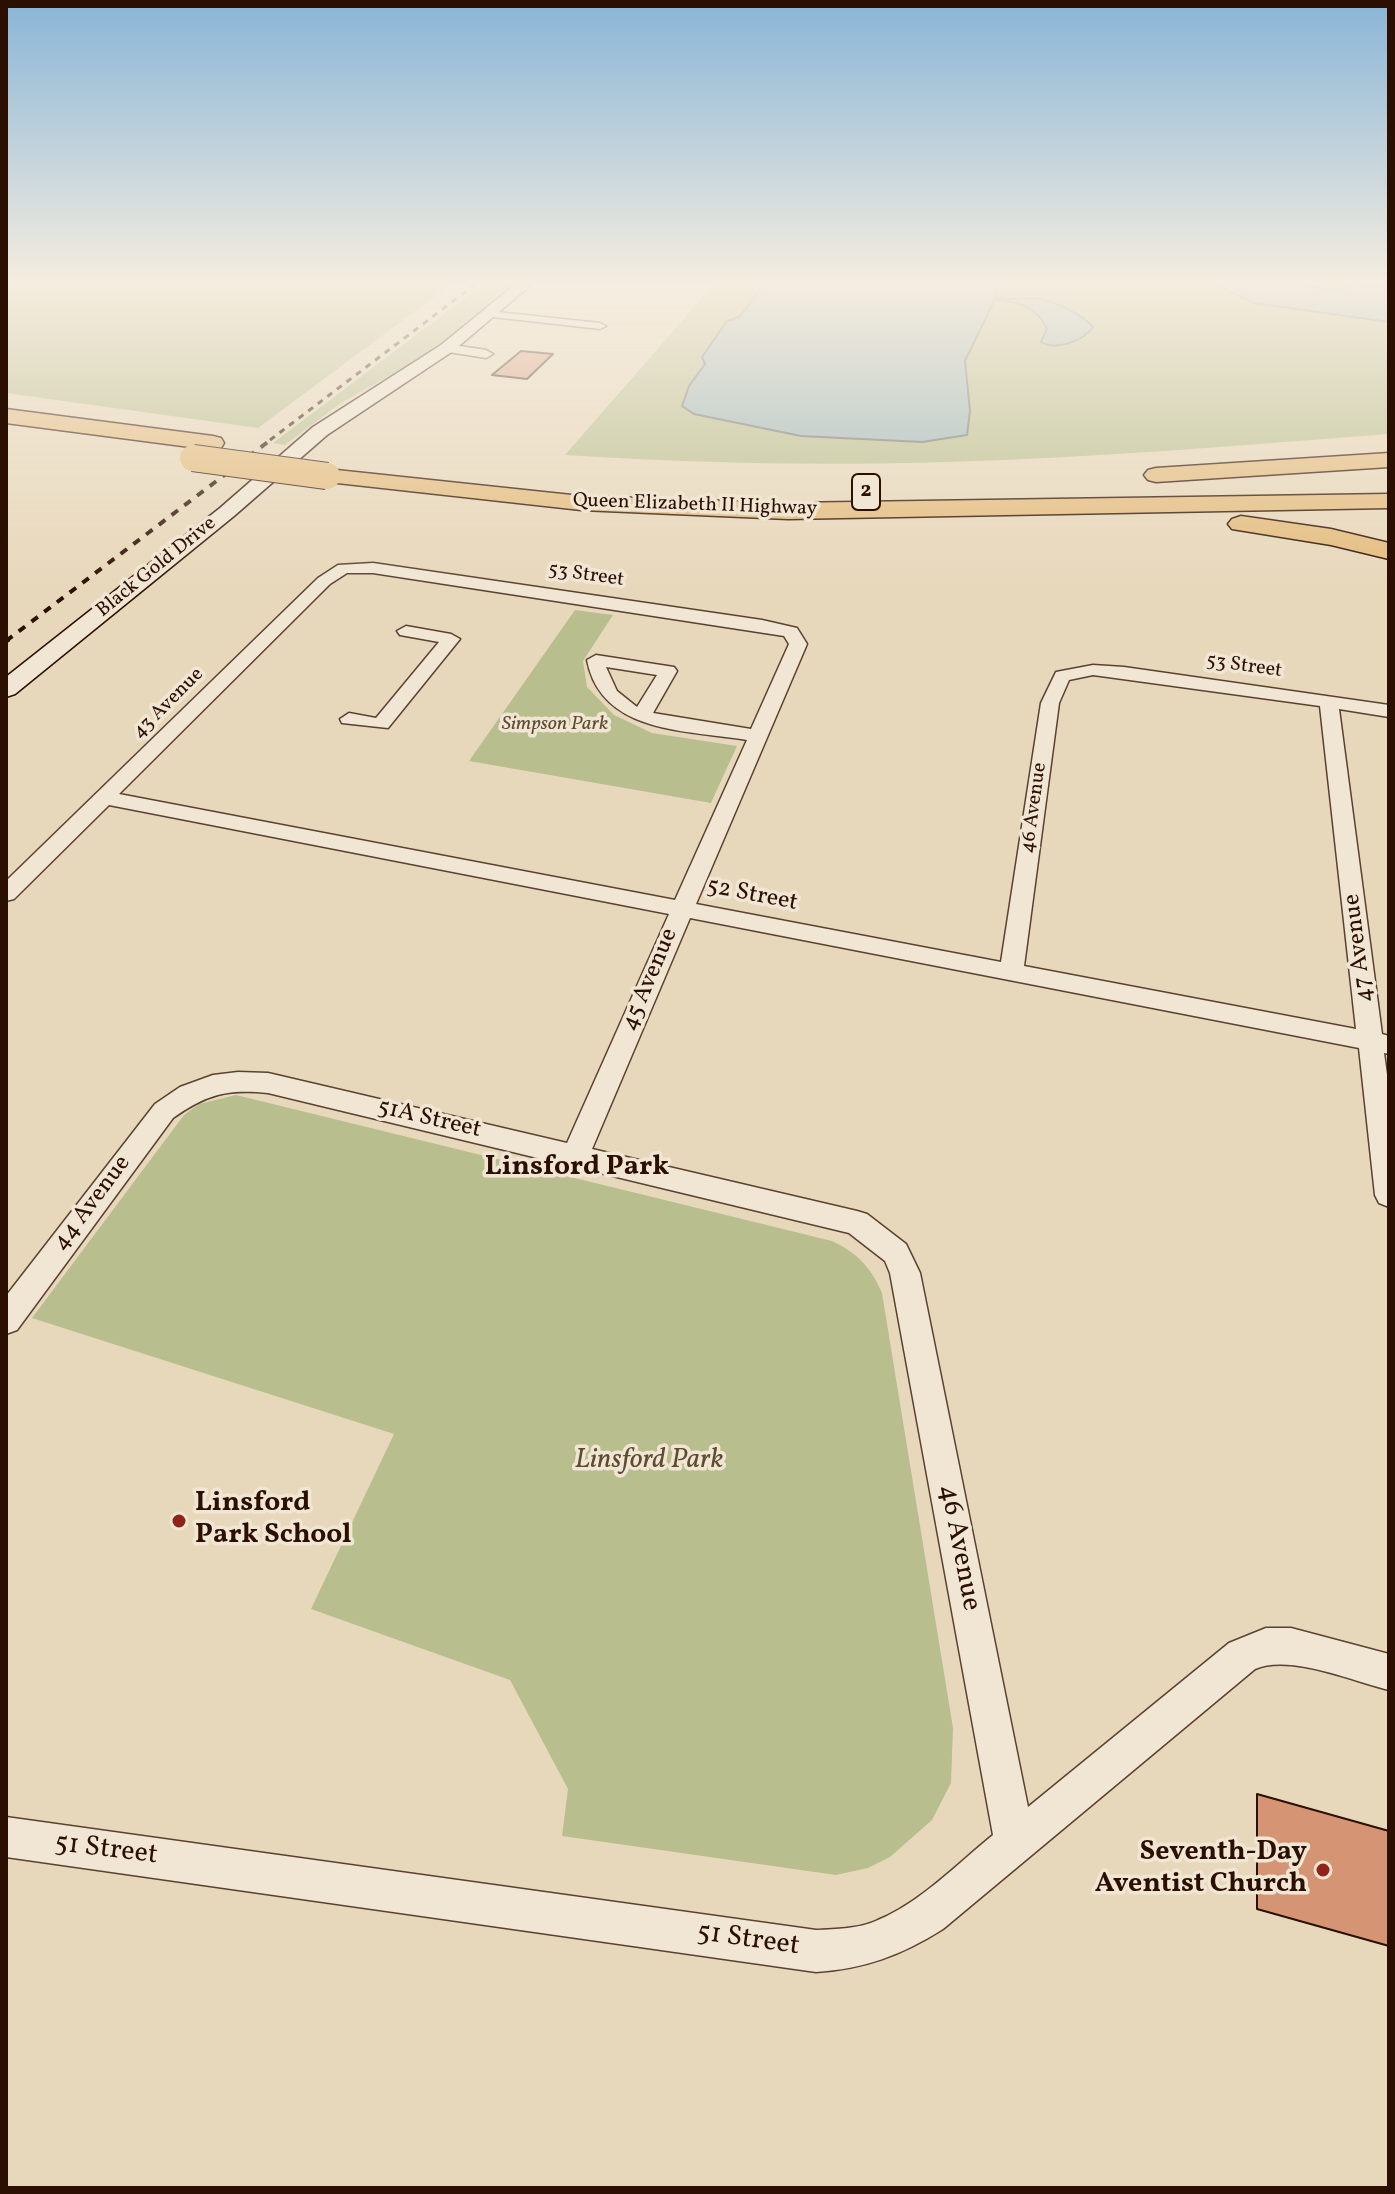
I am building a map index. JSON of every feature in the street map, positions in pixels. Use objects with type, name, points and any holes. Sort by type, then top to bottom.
[{"type":"highway","name":"Queen Elizabeth II Highway","points":[[6,416],[213,443],[336,468],[566,502],[788,511],[1389,501]]},
{"type":"highway","name":"Queen Elizabeth II Highway","points":[[6,433],[193,458],[550,483],[757,493],[1389,484]]},
{"type":"highway","points":[[1138,476],[1389,460]]},
{"type":"highway","points":[[757,493],[927,485]]},
{"type":"highway","points":[[788,511],[933,518],[1189,518],[1301,532],[1389,551]]},
{"type":"main road","name":"Black Gold Drive","points":[[6,689],[339,417],[392,385]]},
{"type":"street","name":"43 Avenue","points":[[6,894],[324,581],[344,568],[373,568]]},
{"type":"street","name":"53 Street","points":[[373,568],[746,622],[791,632]]},
{"type":"street","points":[[349,719],[381,724],[451,639],[406,631]]},
{"type":"street","name":"45 Avenue","points":[[576,1154],[798,644],[791,632]]},
{"type":"street","name":"53 Street","points":[[1093,670],[1389,711]]},
{"type":"street","name":"46 Avenue","points":[[1011,972],[1050,703],[1062,676],[1093,670]]},
{"type":"street","name":"47 Avenue","points":[[1329,702],[1380,1043],[1389,1195]]},
{"type":"street","points":[[641,717],[757,736]]},
{"type":"street","name":"52 Street","points":[[106,798],[1380,1043]]},
{"type":"street","name":"51A Street","points":[[187,1095],[214,1083],[238,1080],[268,1083],[857,1223],[896,1253]]},
{"type":"street","name":"44 Avenue","points":[[6,1320],[164,1111],[187,1095]]},
{"type":"street","name":"46 Avenue","points":[[896,1253],[905,1273],[1015,1844]]},
{"type":"street","name":"51 Street","points":[[8,1842],[816,1951],[851,1950],[888,1941],[928,1914],[1242,1656],[1266,1646],[1291,1646],[1389,1672]]},
{"type":"green space","points":[[6,385],[315,385],[258,428],[6,393]]},
{"type":"green space","points":[[349,385],[372,385],[341,403],[285,445],[273,443]]},
{"type":"green space","points":[[626,385],[1389,385],[1389,434],[1113,454],[947,462],[756,463],[565,455]]},
{"type":"green space","name":"Simpson Park","points":[[575,610],[613,615],[583,661],[587,687],[614,715],[652,733],[737,746],[711,803],[469,761]]},
{"type":"green space","name":"Linsford Park","points":[[236,1095],[832,1241],[862,1262],[882,1293],[953,1728],[951,1783],[932,1820],[890,1857],[868,1868],[836,1875],[562,1836],[568,1789],[510,1680],[311,1609],[394,1434],[32,1318],[184,1115],[199,1104]]},
{"type":"water","points":[[967,385],[970,411],[967,435],[922,442],[801,436],[694,414],[682,406],[689,386]]},
{"type":"building","name":"Seventh-Day Aventist Church","points":[[1257,1794],[1389,1831],[1389,1946],[1257,1909]]},
{"type":"railway","points":[[270,440],[342,385]]},
{"type":"railway","points":[[9,639],[6,641],[273,438]]},
{"type":"place","name":"Linsford Park School","points":[[179,1521]]},
{"type":"place","name":"Seventh-Day Aventist Church","points":[[1323,1870]]},
{"type":"district","name":"Linsford Park","points":[[577,1169]]}]
